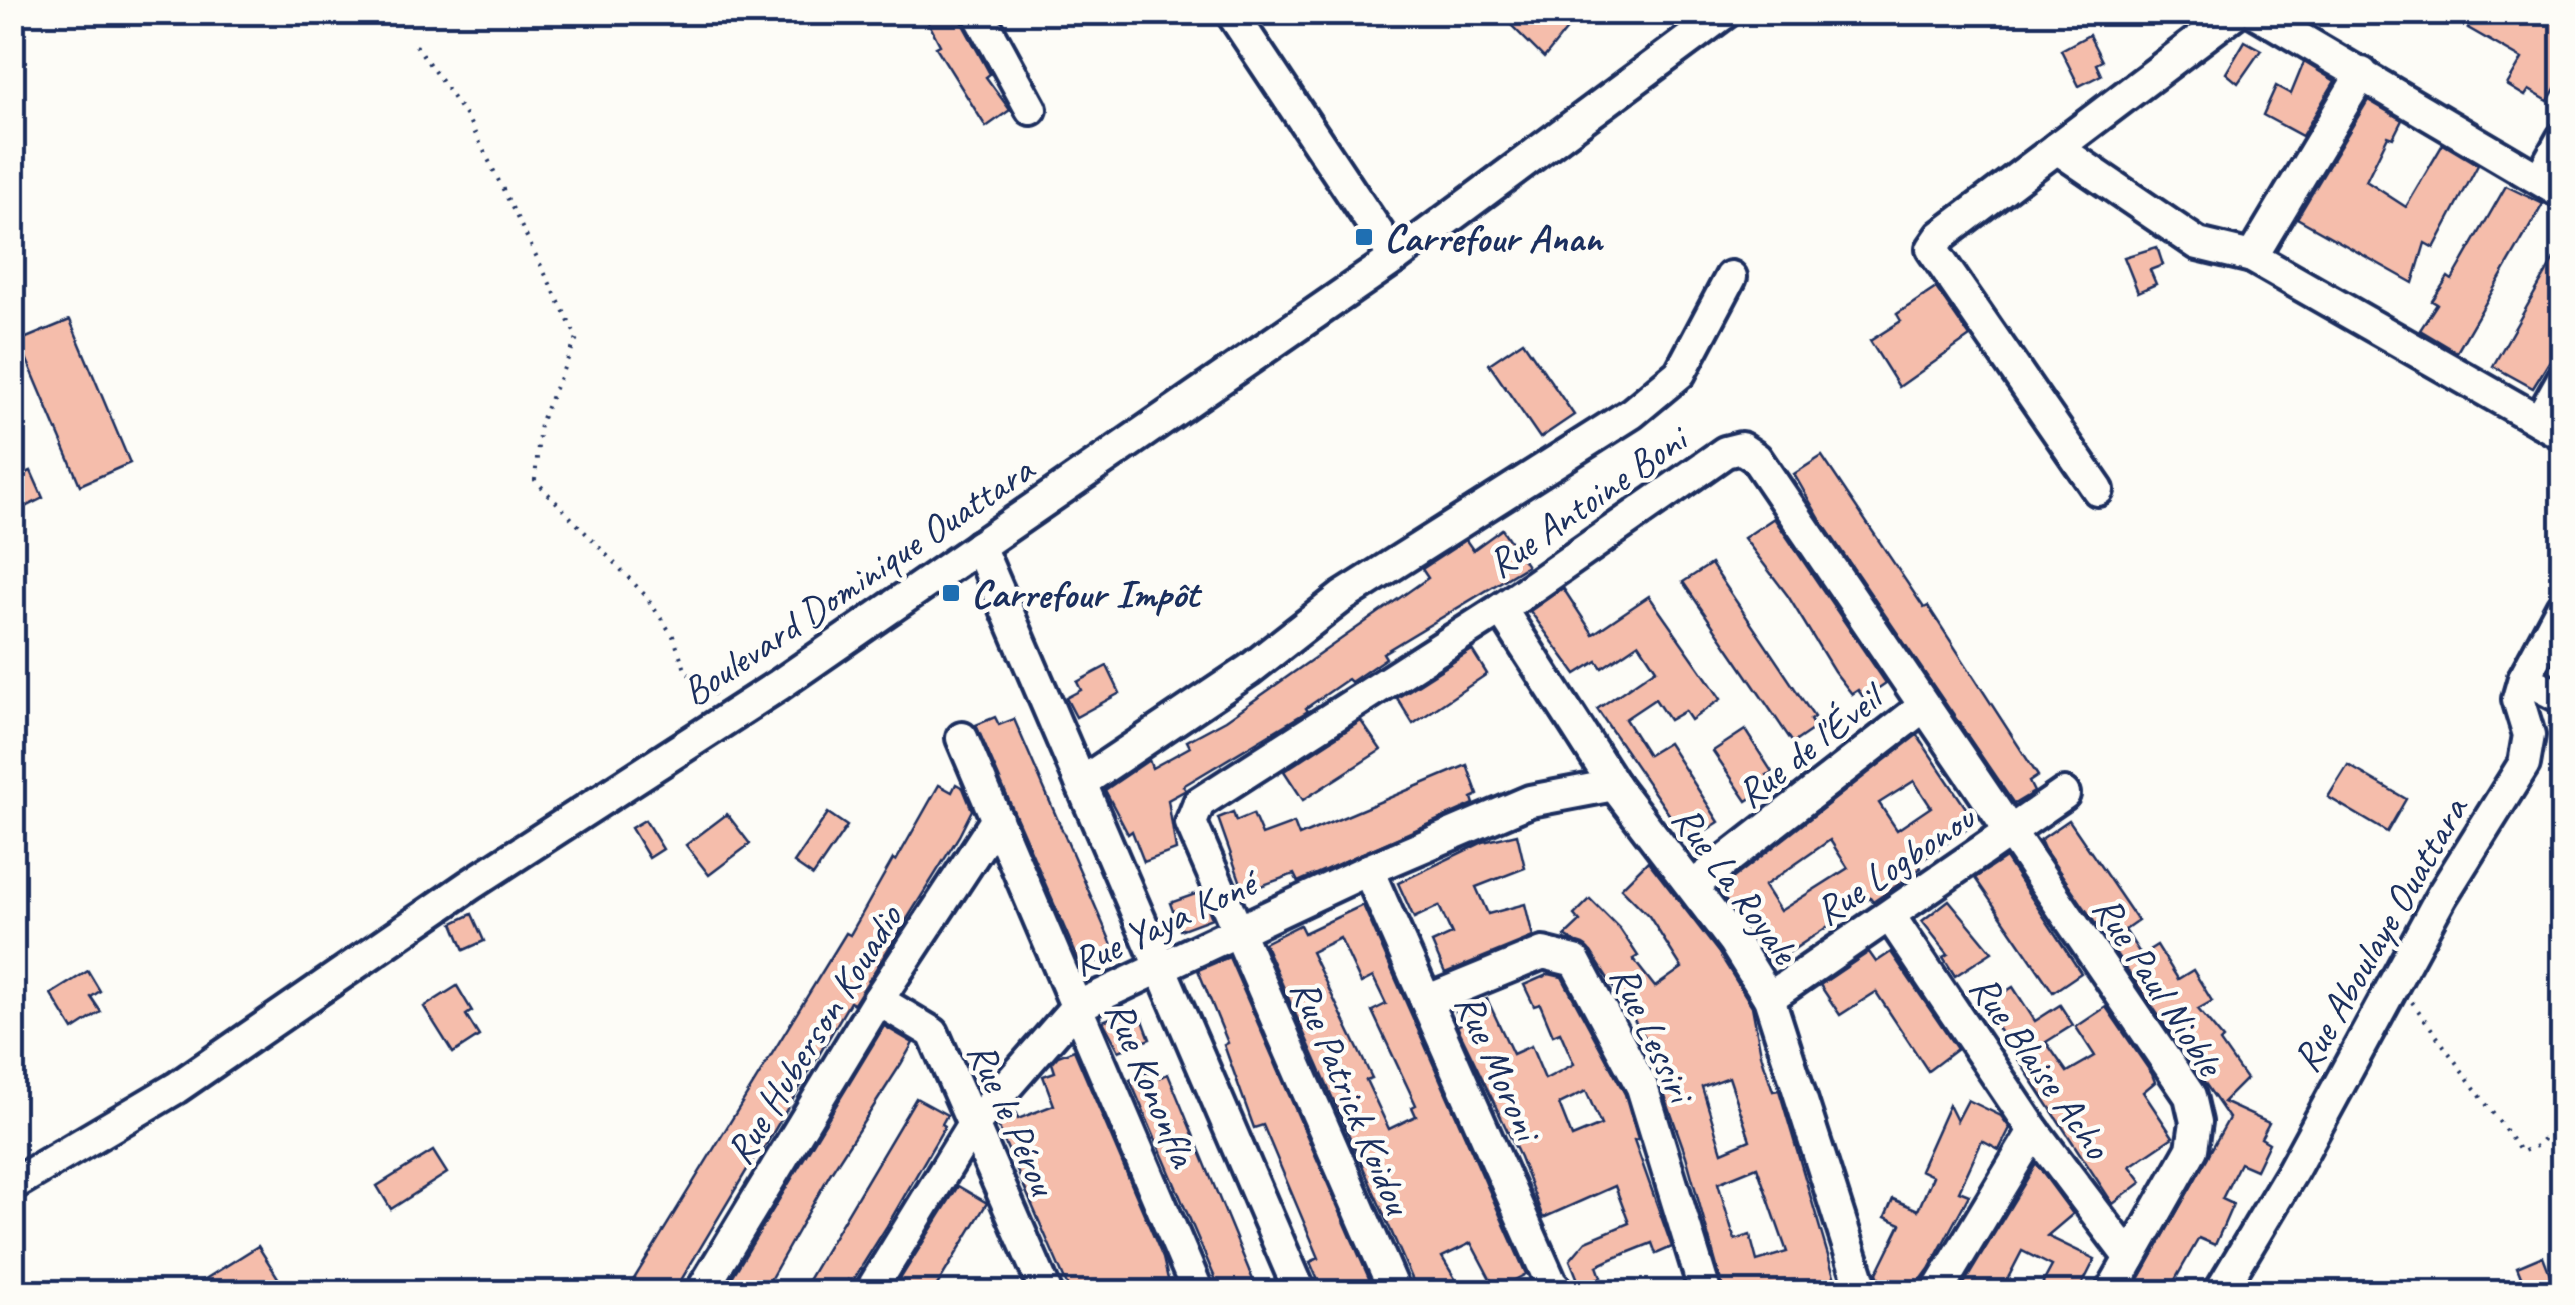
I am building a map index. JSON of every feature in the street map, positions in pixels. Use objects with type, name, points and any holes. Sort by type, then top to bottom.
[{"type":"street","points":[[978,12],[1031,109]]},
{"type":"street","points":[[1231,12],[1395,258]]},
{"type":"street","name":"Boulevard Dominique Ouattara","points":[[12,1185],[176,1088],[470,886],[737,712],[1395,258],[1726,12]]},
{"type":"street","points":[[2098,490],[1932,249],[1940,236],[2236,12]]},
{"type":"street","points":[[2255,12],[2551,186],[2562,138]]},
{"type":"street","points":[[2252,258],[2362,73]]},
{"type":"street","points":[[2057,148],[2198,244],[2252,258],[2551,428],[2562,380]]},
{"type":"street","points":[[1081,783],[1249,670],[1342,597],[1632,413],[1680,372],[1731,278]]},
{"type":"street","name":"Rue Antoine Boni","points":[[1237,930],[1191,823],[1199,803],[1501,609],[1725,452],[1741,448],[1756,458],[2011,833]]},
{"type":"street","points":[[979,546],[1300,1292]]},
{"type":"street","points":[[2562,607],[2524,678],[2562,698]]},
{"type":"street","name":"Rue La Royale","points":[[1501,609],[1614,785],[1693,886],[1768,998],[1864,1292]]},
{"type":"street","name":"Rue Aboulaye Ouattara","points":[[2220,1292],[2293,1170],[2396,978],[2524,764],[2530,736],[2518,699],[2524,678]]},
{"type":"street","name":"Rue de l'Éveil","points":[[1693,886],[1924,706]]},
{"type":"street","name":"Rue Kononfla","points":[[962,738],[1198,1292]]},
{"type":"street","name":"Rue Yaya Koné","points":[[870,1292],[972,1126],[1076,1006],[1368,870],[1530,801],[1614,785]]},
{"type":"street","name":"Rue Logbonou","points":[[1768,998],[2064,794]]},
{"type":"street","name":"Rue Huberson Kouadio","points":[[701,1292],[878,1000],[997,819]]},
{"type":"street","name":"Rue Paul Nioble","points":[[2011,833],[2190,1096],[2196,1122],[2192,1149],[2111,1292]]},
{"type":"street","name":"Rue Moroni","points":[[1368,870],[1560,1292]]},
{"type":"street","name":"Rue Blaise Acho","points":[[1890,916],[2034,1130],[2130,1258]]},
{"type":"street","name":"Rue Patrick Koidou","points":[[1237,930],[1395,1292]]},
{"type":"street","name":"Rue Lessiri","points":[[1426,1000],[1543,953],[1575,961],[1642,1087],[1705,1292]]},
{"type":"street","name":"Rue le Pérou","points":[[878,1000],[933,1033],[1043,1291]]},
{"type":"street","points":[[1938,1292],[2034,1130]]},
{"type":"path","points":[[416,45],[469,121],[577,338],[540,423],[535,480],[645,594],[673,636],[686,672],[737,712]]},
{"type":"path","points":[[2396,978],[2521,1152],[2539,1145],[2562,1113]]},
{"type":"building","points":[[923,12],[956,12],[990,74],[986,77],[1010,110],[986,127],[936,47],[940,45]]},
{"type":"building","points":[[1498,12],[1581,12],[1544,58]]},
{"type":"building","points":[[2477,12],[2562,12],[2562,76],[2548,101],[2529,90],[2525,96],[2507,85],[2522,59],[2468,28]]},
{"type":"building","points":[[2089,35],[2102,61],[2096,64],[2101,75],[2079,86],[2061,50]]},
{"type":"building","points":[[2245,41],[2261,50],[2238,83],[2226,73]]},
{"type":"building","points":[[2304,62],[2335,81],[2302,136],[2263,115],[2276,86],[2291,94]]},
{"type":"building","points":[[2368,100],[2402,120],[2393,138],[2388,136],[2366,181],[2406,207],[2443,144],[2478,165],[2434,248],[2425,243],[2413,283],[2297,218]]},
{"type":"building","points":[[2506,186],[2543,204],[2457,352],[2420,330],[2437,304],[2432,301],[2448,277],[2452,280]]},
{"type":"building","points":[[2562,245],[2562,341],[2533,388],[2493,366]]},
{"type":"building","points":[[2157,247],[2163,265],[2150,270],[2156,284],[2138,292],[2124,257]]},
{"type":"building","points":[[1936,288],[1970,337],[1899,387],[1870,341],[1901,321],[1897,314]]},
{"type":"building","points":[[70,320],[130,463],[80,485],[19,341]]},
{"type":"building","points":[[1523,341],[1574,415],[1540,438],[1489,364]]},
{"type":"building","points":[[1822,456],[1924,608],[1928,606],[2038,776],[2029,782],[2034,792],[2014,804],[1821,521],[1794,474]]},
{"type":"building","points":[[31,471],[43,498],[23,508],[12,479]]},
{"type":"building","points":[[1774,518],[1886,683],[1864,698],[1858,690],[1852,694],[1834,671],[1788,596],[1744,538]]},
{"type":"building","points":[[1502,529],[1527,566],[1383,653],[1386,658],[1351,682],[1348,679],[1306,708],[1308,711],[1183,786],[1186,790],[1168,800],[1176,850],[1144,862],[1132,831],[1128,834],[1105,790],[1149,760],[1152,768],[1190,747],[1187,741],[1226,720],[1428,578],[1422,569],[1466,540],[1473,550]]},
{"type":"building","points":[[1711,564],[1814,717],[1810,720],[1815,728],[1793,743],[1683,582]]},
{"type":"building","points":[[1563,588],[1593,634],[1649,596],[1721,699],[1691,720],[1685,711],[1669,720],[1655,699],[1625,719],[1648,755],[1668,743],[1719,822],[1688,842],[1597,709],[1656,669],[1639,643],[1602,668],[1597,661],[1576,674],[1530,611]]},
{"type":"building","points":[[1472,650],[1487,674],[1413,724],[1397,698]]},
{"type":"building","points":[[1107,666],[1120,693],[1076,717],[1066,698],[1081,690],[1077,682]]},
{"type":"building","points":[[995,717],[999,725],[1014,719],[1116,954],[1085,966],[1078,959],[976,725]]},
{"type":"building","points":[[1361,721],[1381,750],[1303,800],[1284,771]]},
{"type":"building","points":[[1745,730],[1772,772],[1767,775],[1773,784],[1747,801],[1713,751]]},
{"type":"building","points":[[1917,735],[1976,823],[1918,863],[1921,868],[1892,889],[1873,902],[1870,898],[1772,964],[1718,890]],"holes":[[[1914,781],[1931,807],[1897,830],[1879,803]],[[1830,840],[1848,868],[1780,911],[1764,886]]]},
{"type":"building","points":[[1467,765],[1478,795],[1472,798],[1474,804],[1298,882],[1294,874],[1244,892],[1218,818],[1233,812],[1236,821],[1253,814],[1262,835],[1294,823],[1299,836]]},
{"type":"building","points":[[2348,765],[2406,799],[2387,832],[2328,797]]},
{"type":"building","points":[[956,784],[963,788],[972,810],[959,836],[854,1004],[850,1002],[674,1292],[626,1292],[846,933],[850,935],[893,859],[896,861],[939,785],[952,792]]},
{"type":"building","points":[[828,813],[847,826],[813,876],[794,863]]},
{"type":"building","points":[[727,814],[750,844],[709,875],[686,845]]},
{"type":"building","points":[[645,820],[663,849],[649,858],[631,828]]},
{"type":"building","points":[[2069,820],[2138,921],[2125,930],[2141,955],[2157,945],[2178,979],[2193,970],[2212,1001],[2198,1009],[2223,1039],[2220,1042],[2246,1079],[2223,1102],[2269,1123],[2261,1138],[2269,1143],[2256,1170],[2240,1163],[2222,1199],[2233,1204],[2215,1245],[2199,1238],[2168,1292],[2132,1292],[2229,1118],[2044,849],[2040,840]]},
{"type":"building","points":[[1517,834],[1525,868],[1476,887],[1488,914],[1525,904],[1533,937],[1445,973],[1432,943],[1452,934],[1439,906],[1414,918],[1398,883],[1483,842]]},
{"type":"building","points":[[2005,858],[2081,973],[2053,992],[1975,878]]},
{"type":"building","points":[[1648,861],[1719,953],[1752,1006],[1761,1054],[1773,1091],[1779,1090],[1837,1286],[1812,1292],[1724,1292],[1686,1156],[1657,1074],[1667,1072],[1591,952],[1565,936],[1580,922],[1574,915],[1590,899],[1620,929],[1638,956],[1633,959],[1655,987],[1682,968],[1649,916],[1621,888]],"holes":[[[1729,1077],[1750,1140],[1722,1152],[1702,1087]],[[1757,1167],[1787,1252],[1757,1261],[1750,1235],[1735,1240],[1718,1183]]]},
{"type":"building","points":[[1201,892],[1212,918],[1180,930],[1170,903]]},
{"type":"building","points":[[1949,900],[1992,952],[1955,976],[1943,957],[1948,954],[1922,921]]},
{"type":"building","points":[[1363,905],[1526,1274],[1496,1290],[1471,1243],[1442,1257],[1463,1292],[1418,1292],[1264,943],[1300,925],[1304,933]],"holes":[[[1340,938],[1361,983],[1373,977],[1386,1004],[1372,1011],[1416,1105],[1412,1107],[1416,1116],[1389,1129],[1366,1080],[1372,1078],[1311,952]]]},
{"type":"building","points":[[472,914],[484,941],[464,950],[453,923]]},
{"type":"building","points":[[1869,952],[1876,962],[1891,952],[1957,1049],[1928,1071],[1876,992],[1840,1015],[1820,985]]},
{"type":"building","points":[[1229,957],[1375,1292],[1323,1292],[1310,1262],[1319,1258],[1263,1125],[1254,1128],[1224,1045],[1228,1043],[1198,970]]},
{"type":"building","points":[[88,971],[100,991],[91,997],[101,1012],[73,1030],[51,994]]},
{"type":"building","points":[[1549,974],[1562,977],[1625,1094],[1638,1139],[1634,1140],[1672,1247],[1656,1254],[1652,1243],[1612,1259],[1597,1266],[1601,1277],[1580,1285],[1570,1260],[1586,1241],[1629,1223],[1615,1186],[1543,1218],[1520,1157],[1457,1026],[1461,1024],[1456,1012],[1487,999],[1513,1054],[1531,1046],[1545,1079],[1574,1064],[1560,1032],[1553,1035],[1540,1004],[1534,1006],[1524,985]],"holes":[[[1586,1091],[1601,1125],[1572,1137],[1559,1104]]]},
{"type":"building","points":[[457,986],[472,1011],[466,1015],[479,1036],[453,1053],[424,1007]]},
{"type":"building","points":[[2013,987],[2035,1021],[2060,1005],[2073,1025],[2046,1042],[2067,1072],[2095,1056],[2076,1027],[2106,1007],[2152,1074],[2155,1082],[2143,1092],[2173,1137],[2130,1166],[2142,1182],[2113,1204],[1983,1006]]},
{"type":"building","points":[[1123,1013],[1126,1021],[1141,1015],[1150,1039],[1119,1051],[1103,1021]]},
{"type":"building","points":[[884,1026],[913,1043],[901,1064],[830,1174],[766,1287],[759,1292],[723,1292]]},
{"type":"building","points":[[1074,1050],[1163,1258],[1171,1292],[1070,1292],[1005,1143],[998,1125],[1007,1114],[1015,1111],[1018,1119],[1054,1105],[1043,1076],[1055,1072],[1052,1063],[1058,1056]]},
{"type":"building","points":[[1149,1072],[1153,1080],[1168,1074],[1258,1292],[1221,1292],[1130,1080]]},
{"type":"building","points":[[916,1098],[947,1115],[942,1124],[945,1126],[887,1226],[852,1282],[848,1280],[841,1292],[801,1292]]},
{"type":"building","points":[[1968,1100],[2001,1116],[2010,1128],[1999,1150],[1982,1141],[1959,1191],[1969,1195],[1929,1269],[1912,1292],[1893,1292],[1881,1285],[1877,1273],[1901,1224],[1885,1217],[1893,1199],[1918,1210],[1933,1176],[1920,1170],[1949,1105],[1957,1121]]},
{"type":"building","points":[[433,1151],[447,1173],[391,1209],[377,1186]]},
{"type":"building","points":[[2036,1164],[2073,1214],[2047,1236],[2095,1259],[2084,1281],[2077,1292],[2038,1292],[2052,1266],[2022,1251],[2007,1280],[2033,1292],[1959,1292]]},
{"type":"building","points":[[958,1186],[987,1203],[933,1292],[892,1292]]},
{"type":"building","points":[[258,1246],[287,1292],[205,1292],[199,1283]]},
{"type":"building","points":[[2543,1256],[2557,1292],[2527,1292],[2517,1267]]},
{"type":"place","name":"Carrefour Anan","points":[[1364,237]]},
{"type":"place","name":"Carrefour Impôt","points":[[951,593]]}]
